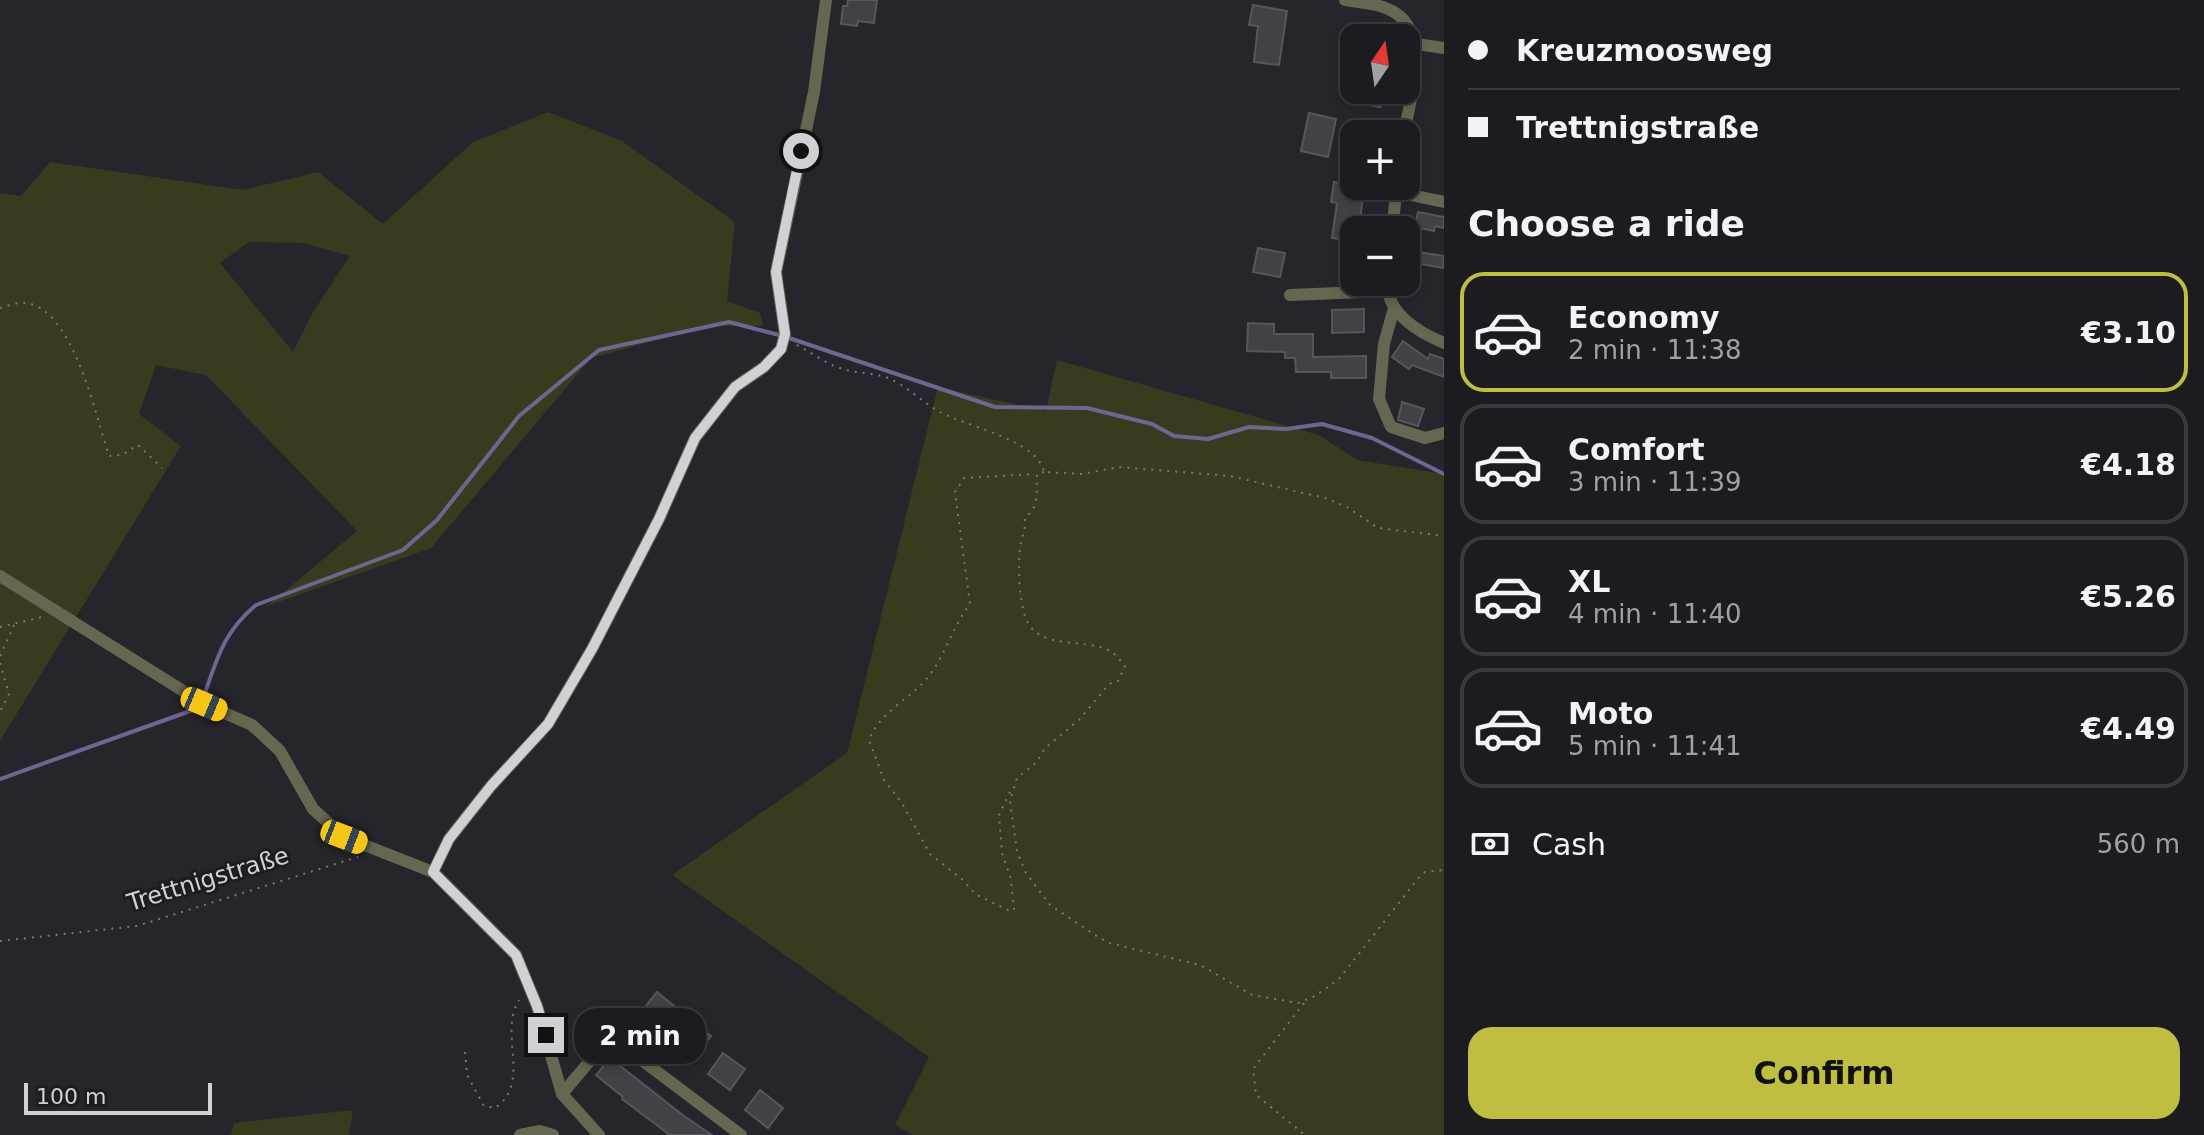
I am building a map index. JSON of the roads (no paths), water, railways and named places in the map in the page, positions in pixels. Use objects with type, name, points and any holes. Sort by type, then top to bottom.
[{"type":"street","points":[[433,872],[449,839],[491,786],[548,724],[659,519],[695,438],[735,387],[764,367],[781,349],[785,334],[776,272],[814,92],[826,0]]},
{"type":"street","points":[[1345,0],[1390,9],[1407,24]]},
{"type":"street","points":[[1420,44],[1444,48]]},
{"type":"street","points":[[1420,196],[1444,202]]},
{"type":"street","points":[[1290,295],[1340,290]]},
{"type":"street","points":[[1390,296],[1394,308],[1423,334],[1444,343]]},
{"type":"street","points":[[1394,308],[1384,344],[1379,399],[1391,427],[1425,438],[1444,433]]},
{"type":"street","points":[[0,576],[204,704],[252,725],[280,751],[313,809],[344,837],[433,872],[516,955],[562,1094],[599,1135]]},
{"type":"street","points":[[562,1094],[605,1043],[623,1046],[741,1135]]},
{"type":"street","points":[[520,1135],[540,1131],[553,1135]]},
{"type":"waterway","points":[[205,693],[230,634],[256,605],[403,550],[437,520],[519,416],[599,350],[729,322],[779,335]]},
{"type":"waterway","points":[[789,338],[995,407],[1087,408],[1152,424],[1174,436],[1208,439],[1249,427],[1286,429],[1322,424],[1372,438],[1444,474]]},
{"type":"waterway","points":[[0,779],[193,710]]}]
